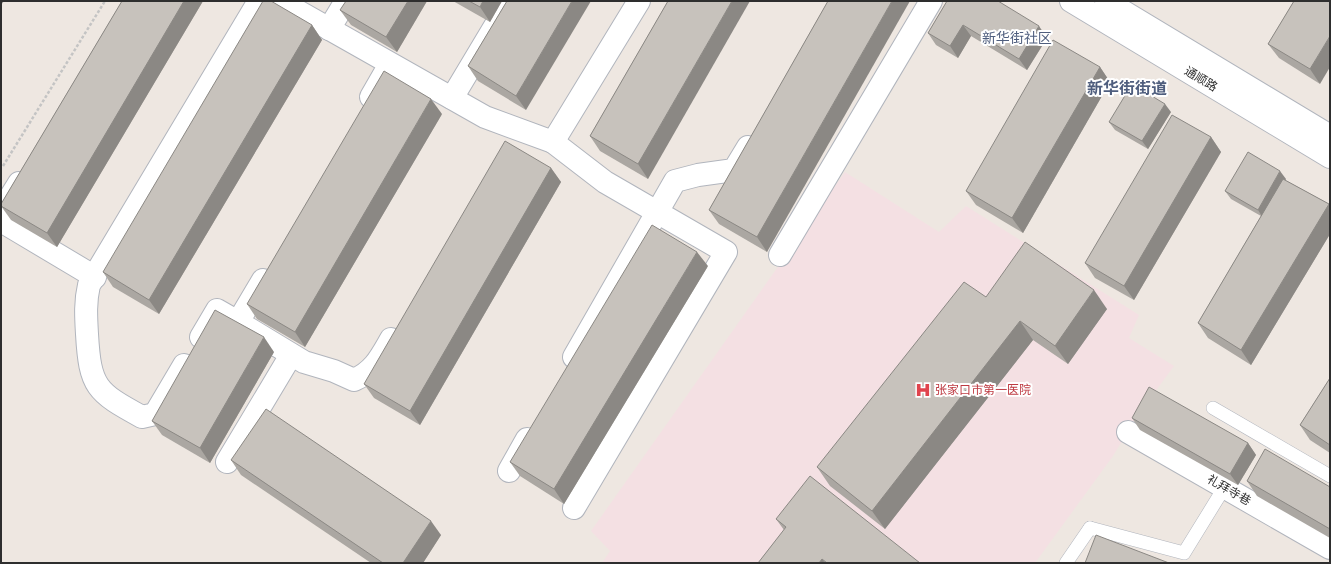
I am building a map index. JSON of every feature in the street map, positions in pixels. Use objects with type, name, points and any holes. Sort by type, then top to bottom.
[{"type":"street","points":[[259,1],[89,285],[86,300],[89,364],[93,379],[113,401],[142,417],[155,414],[217,310],[304,362],[334,371],[354,380],[366,374],[377,363],[400,323]]},
{"type":"street","points":[[280,1],[485,117],[553,142],[605,182],[726,252],[574,508]]},
{"type":"street","points":[[329,29],[346,1]]},
{"type":"street","points":[[452,98],[510,1]]},
{"type":"street","points":[[553,142],[639,1]]},
{"type":"street","points":[[780,255],[930,1]]},
{"type":"street","name":"通顺路","points":[[1071,1],[1330,157]]},
{"type":"street","name":"通顺路","points":[[1106,1],[1330,136]]},
{"type":"street","points":[[362,112],[390,64]]},
{"type":"street","points":[[502,148],[514,128]]},
{"type":"street","points":[[563,375],[675,181],[698,175],[734,170],[758,130]]},
{"type":"street","points":[[1,212],[30,165]]},
{"type":"street","points":[[1,221],[95,276]]},
{"type":"street","points":[[238,322],[274,261]]},
{"type":"street","points":[[227,462],[291,355]]},
{"type":"street","points":[[509,471],[536,423]]},
{"type":"street","name":"礼拜寺巷","points":[[1128,432],[1238,489],[1330,548]]},
{"type":"lane","points":[[1213,408],[1330,476]]},
{"type":"lane","points":[[1263,455],[1270,442]]},
{"type":"lane","points":[[1090,528],[1184,553],[1238,489]]},
{"type":"lane","points":[[1066,563],[1090,528]]},
{"type":"lane","points":[[1076,563],[1090,528]]},
{"type":"path","points":[[1,169],[105,1]]},
{"type":"shaded area","name":"张家口市第一医院","points":[[845,172],[939,232],[966,206],[1139,315],[1129,338],[1174,366],[1138,415],[1113,456],[1035,563],[602,563],[610,551],[591,531]]},
{"type":"building","points":[[122,1],[184,1],[47,233],[1,206],[1,204]]},
{"type":"building","points":[[263,1],[271,1],[312,25],[149,300],[103,272]]},
{"type":"building","points":[[346,1],[408,1],[386,37],[340,10]]},
{"type":"building","points":[[469,1],[483,1],[480,7]]},
{"type":"building","points":[[507,1],[572,1],[516,96],[468,66]]},
{"type":"building","points":[[668,1],[732,1],[638,164],[590,136]]},
{"type":"building","points":[[828,1],[892,1],[757,237],[709,210]]},
{"type":"building","points":[[947,1],[998,1],[1039,26],[1019,59],[963,25],[950,46],[928,33]]},
{"type":"building","points":[[1294,1],[1330,1],[1330,36],[1310,69],[1268,44]]},
{"type":"building","points":[[1053,40],[1100,67],[1012,218],[966,191]]},
{"type":"building","points":[[384,71],[431,99],[295,332],[247,304]]},
{"type":"building","points":[[1132,84],[1165,104],[1142,141],[1109,122]]},
{"type":"building","points":[[1172,115],[1211,137],[1124,286],[1085,263]]},
{"type":"building","points":[[505,141],[551,168],[410,411],[364,384]]},
{"type":"building","points":[[1248,152],[1280,171],[1258,210],[1225,191]]},
{"type":"building","points":[[1283,179],[1329,204],[1241,350],[1198,323]]},
{"type":"building","points":[[652,225],[697,252],[554,489],[510,462]]},
{"type":"building","points":[[1025,242],[1094,290],[1055,346],[1020,321],[872,511],[817,467],[964,282],[986,297]]},
{"type":"building","points":[[215,310],[264,337],[200,448],[152,421]]},
{"type":"building","points":[[1330,378],[1330,445],[1300,425]]},
{"type":"building","points":[[1149,387],[1248,443],[1230,474],[1132,418]]},
{"type":"building","points":[[266,409],[431,521],[403,563],[383,563],[231,460]]},
{"type":"building","points":[[1265,449],[1330,487],[1330,529],[1247,481]]},
{"type":"building","points":[[810,476],[920,563],[827,563],[822,559],[819,563],[758,563],[786,527],[776,519]]},
{"type":"building","points":[[1096,535],[1169,563],[1085,563]]},
{"type":"place","name":"张家口市第一医院","points":[[923,390]]},
{"type":"district","name":"新华街社区","points":[[1017,38]]},
{"type":"district","name":"新华街街道","points":[[1127,88]]}]
